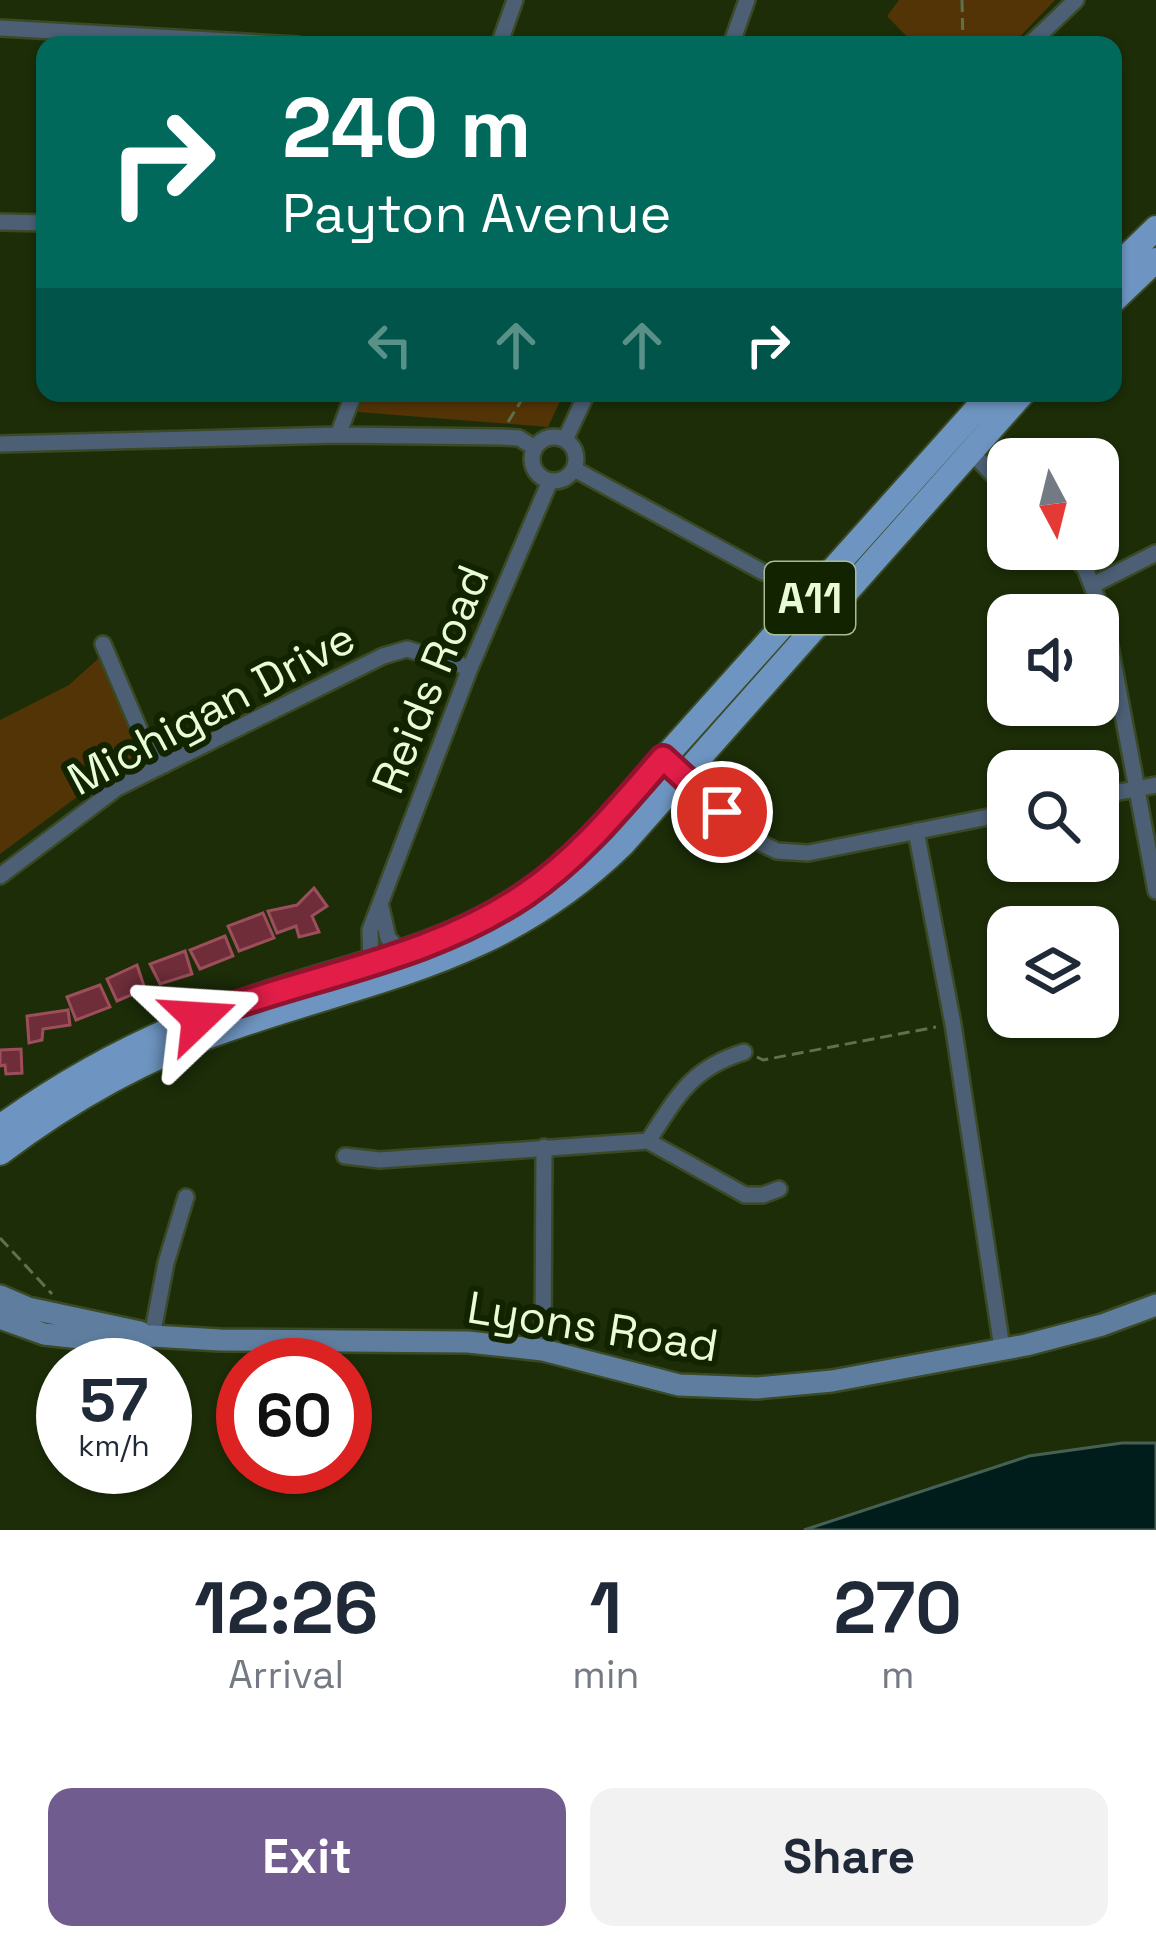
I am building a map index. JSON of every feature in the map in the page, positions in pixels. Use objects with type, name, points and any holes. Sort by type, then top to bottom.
[{"type":"main road","points":[[1122,261],[1156,228]]},
{"type":"main road","points":[[1122,292],[1156,260]]},
{"type":"main road","name":"A11","points":[[0,1127],[78,1076],[183,1024],[257,997],[472,950],[540,913],[607,860],[682,776],[961,443],[986,402]]},
{"type":"main road","name":"A11","points":[[0,1153],[65,1107],[158,1057],[374,974],[404,954],[468,928],[538,886],[583,848],[961,443],[1012,402]]},
{"type":"street","points":[[502,36],[515,0]]},
{"type":"street","points":[[734,36],[747,0]]},
{"type":"street","points":[[1038,36],[1076,0]]},
{"type":"street","points":[[0,28],[140,36]]},
{"type":"street","points":[[0,222],[36,223]]},
{"type":"street","points":[[338,435],[351,402]]},
{"type":"street","points":[[566,440],[582,402]]},
{"type":"street","points":[[0,444],[338,435],[519,438],[536,448]]},
{"type":"street","points":[[549,438],[566,440],[576,454],[574,469],[560,481],[550,481],[533,466],[536,448],[549,438]]},
{"type":"street","points":[[961,443],[987,469]]},
{"type":"street","points":[[574,469],[764,572]]},
{"type":"street","name":"Reids Road","points":[[374,974],[370,930],[470,668],[550,481]]},
{"type":"street","points":[[1093,586],[1156,553]]},
{"type":"street","points":[[1085,570],[1105,619],[1156,891]]},
{"type":"street","points":[[103,644],[143,738],[164,765]]},
{"type":"street","name":"Michigan Drive","points":[[0,876],[117,788],[383,656],[407,649],[470,668]]},
{"type":"street","points":[[663,758],[752,839],[777,850],[808,853],[987,817]]},
{"type":"street","points":[[1119,792],[1156,785]]},
{"type":"street","points":[[916,831],[953,1024],[1002,1348]]},
{"type":"street","points":[[380,904],[388,938],[404,954]]},
{"type":"street","points":[[648,1141],[682,1091],[710,1062],[744,1052]]},
{"type":"street","points":[[345,1156],[380,1160],[648,1141],[745,1195],[779,1189]]},
{"type":"street","points":[[543,1350],[544,1147]]},
{"type":"street","points":[[152,1336],[186,1197]]},
{"type":"street","name":"Lyons Road","points":[[0,1296],[28,1308],[152,1336],[468,1342],[543,1350],[679,1385],[758,1388],[832,1382],[1078,1332],[1156,1304]]},
{"type":"street","name":"Lyons Road","points":[[0,1318],[64,1337],[119,1340],[152,1336]]},
{"type":"path","points":[[962,0],[963,36]]},
{"type":"path","points":[[502,437],[521,402]]},
{"type":"path","points":[[744,1052],[764,1060],[953,1024]]},
{"type":"path","points":[[0,1238],[60,1301]]},
{"type":"shaded area","points":[[899,0],[1055,0],[1021,36],[906,36],[887,16]]},
{"type":"shaded area","points":[[361,402],[560,402],[548,427],[357,412]]},
{"type":"shaded area","points":[[100,657],[149,761],[100,780],[0,854],[0,720],[69,685]]},
{"type":"water","points":[[1156,1443],[1156,1530],[804,1530],[1029,1456]]},
{"type":"building","points":[[314,888],[327,906],[312,916],[319,932],[299,937],[296,926],[277,933],[268,911],[297,905]]},
{"type":"building","points":[[263,913],[274,938],[239,951],[228,926]]},
{"type":"building","points":[[225,936],[233,956],[200,969],[190,950]]},
{"type":"building","points":[[185,951],[192,974],[160,984],[150,964]]},
{"type":"building","points":[[137,965],[145,989],[117,1001],[107,979]]},
{"type":"building","points":[[100,985],[110,1007],[76,1020],[67,997]]},
{"type":"building","points":[[68,1010],[70,1025],[43,1029],[42,1040],[29,1043],[27,1016]]},
{"type":"building","points":[[21,1049],[22,1073],[6,1074],[5,1065],[0,1066],[0,1050]]},
{"type":"route","points":[[199,1018],[404,954],[492,916],[538,886],[580,850],[663,758],[722,812]]}]
